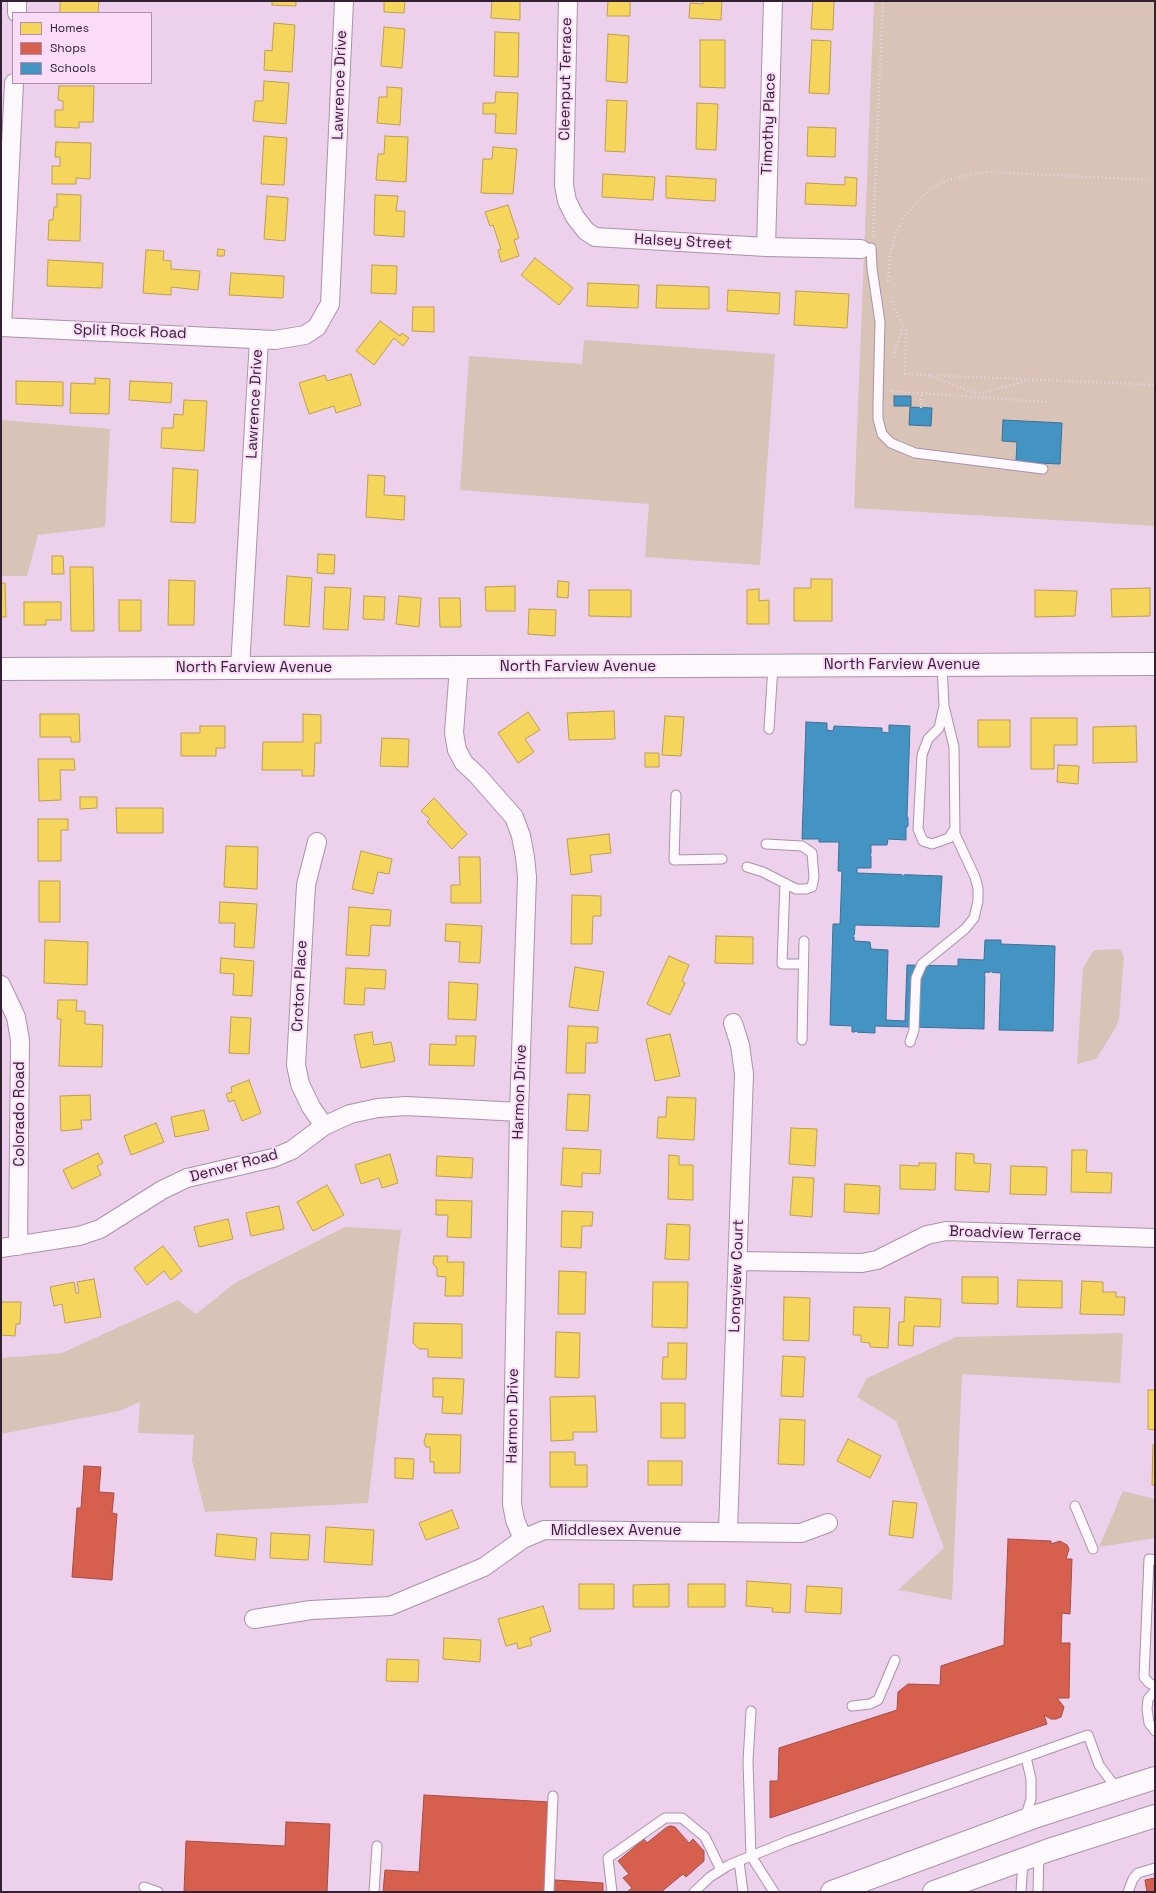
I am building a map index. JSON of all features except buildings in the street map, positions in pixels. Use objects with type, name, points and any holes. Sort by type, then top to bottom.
[{"type":"main road","name":"North Farview Avenue","points":[[1,669],[1155,664]]},
{"type":"main road","points":[[832,1892],[1025,1820],[1117,1789],[1155,1778]]},
{"type":"main road","points":[[947,1890],[1031,1856],[1155,1816]]},
{"type":"street","points":[[17,1],[17,12]]},
{"type":"street","name":"Lawrence Drive","points":[[240,668],[259,339],[275,340],[305,335],[317,327],[325,316],[330,304],[344,1]]},
{"type":"street","name":"Cleenput Terrace","points":[[564,157],[568,1]]},
{"type":"street","name":"Timothy Place","points":[[766,247],[773,1]]},
{"type":"street","points":[[2,327],[14,84]]},
{"type":"street","name":"Halsey Street","points":[[564,157],[564,185],[567,201],[575,217],[595,237],[766,247],[866,248]]},
{"type":"street","name":"Split Rock Road","points":[[2,327],[259,339]]},
{"type":"street","name":"Harmon Drive","points":[[459,667],[454,733],[457,750],[464,763],[477,775],[514,817],[521,836],[526,857],[527,877],[519,1112],[512,1504],[515,1520],[523,1539]]},
{"type":"street","name":"Croton Place","points":[[317,842],[306,885],[296,1065],[300,1084],[311,1107],[324,1126]]},
{"type":"street","name":"Colorado Road","points":[[1,985],[16,1017],[20,1040],[10,1247]]},
{"type":"street","name":"Longview Court","points":[[728,1531],[744,1074],[740,1045],[733,1023]]},
{"type":"street","name":"Denver Road","points":[[10,1247],[79,1236],[100,1229],[162,1190],[187,1178],[273,1158],[292,1150],[324,1126],[350,1114],[378,1108],[399,1107],[519,1112]]},
{"type":"street","name":"Broadview Terrace","points":[[738,1261],[862,1263],[878,1260],[927,1235],[946,1231],[1155,1238]]},
{"type":"street","name":"Middlesex Avenue","points":[[254,1619],[311,1610],[390,1606],[484,1568],[523,1539],[544,1530],[801,1533],[828,1523]]},
{"type":"lane","points":[[866,248],[872,268],[880,322],[878,419],[882,434],[891,443],[915,453],[1043,468]]},
{"type":"lane","points":[[910,1042],[914,1030],[916,978],[922,964],[965,929],[974,918],[978,901],[978,888],[975,877],[957,840],[954,830],[954,747],[944,706],[942,665]]},
{"type":"lane","points":[[769,729],[772,666]]},
{"type":"lane","points":[[944,706],[939,728],[928,740],[922,755],[918,829],[923,841],[932,844],[948,838],[954,830]]},
{"type":"lane","points":[[676,795],[674,860],[722,859]]},
{"type":"lane","points":[[747,867],[796,889],[806,890],[812,887],[814,877],[812,853],[802,846],[766,844]]},
{"type":"lane","points":[[785,883],[782,964],[803,964]]},
{"type":"lane","points":[[802,1040],[804,941]]},
{"type":"lane","points":[[1075,1506],[1093,1548]]},
{"type":"lane","points":[[1155,1560],[1149,1560],[1144,1677],[1149,1683],[1155,1686]]},
{"type":"lane","points":[[852,1706],[870,1704],[878,1700],[895,1660]]},
{"type":"lane","points":[[1155,1691],[1148,1698],[1147,1709],[1150,1723],[1155,1731]]},
{"type":"lane","points":[[751,1711],[748,1761],[751,1856],[774,1892]]},
{"type":"lane","points":[[694,1892],[710,1877],[721,1870],[739,1861],[796,1838],[1088,1735],[1099,1765],[1117,1789]]},
{"type":"lane","points":[[1025,1820],[1031,1798],[1031,1779],[1026,1757]]},
{"type":"lane","points":[[549,1892],[553,1796]]},
{"type":"lane","points":[[612,1892],[608,1858],[665,1818],[682,1818],[705,1837],[721,1870]]},
{"type":"lane","points":[[374,1892],[377,1846]]},
{"type":"lane","points":[[1021,1892],[1031,1856]]},
{"type":"lane","points":[[1031,1856],[1038,1892]]},
{"type":"lane","points":[[739,1861],[743,1892]]},
{"type":"lane","points":[[1128,1892],[1133,1879],[1138,1873],[1155,1868]]},
{"type":"lane","points":[[144,1887],[158,1892]]},
{"type":"path","points":[[850,651],[853,606],[854,435],[850,408],[866,248],[874,223],[883,1]]},
{"type":"path","points":[[887,283],[890,254],[893,242],[904,217],[916,202],[931,189],[948,180],[989,172],[1155,180]]},
{"type":"path","points":[[890,295],[898,317],[906,329],[905,374],[1155,385]]},
{"type":"path","points":[[891,363],[903,325]]},
{"type":"path","points":[[927,375],[977,393],[984,393],[1029,380]]},
{"type":"path","points":[[891,385],[891,392],[1047,402]]},
{"type":"path","points":[[921,393],[921,408]]},
{"type":"path","points":[[854,936],[911,941],[925,940],[944,930],[950,852],[946,853]]},
{"type":"path","points":[[871,855],[924,855]]},
{"type":"path","points":[[915,855],[915,875]]},
{"type":"path","points":[[903,875],[904,866],[915,867]]},
{"type":"path","points":[[902,978],[904,950],[911,941]]},
{"type":"path","points":[[985,975],[991,974],[1001,976]]},
{"type":"path","points":[[928,1042],[928,1030],[941,1030],[940,1050],[971,1050],[990,1036],[991,974]]},
{"type":"path","points":[[856,1032],[856,1036],[881,1037],[897,1033],[902,1028]]},
{"type":"shaded area","points":[[874,1],[1155,1],[1155,526],[854,508]]},
{"type":"shaded area","points":[[584,340],[775,354],[760,565],[645,557],[649,504],[460,490],[469,356],[582,364]]},
{"type":"shaded area","points":[[1,420],[110,429],[105,527],[38,535],[27,576],[1,576]]},
{"type":"shaded area","points":[[1120,949],[1124,957],[1119,1019],[1115,1029],[1096,1059],[1077,1064],[1083,968],[1095,950]]},
{"type":"shaded area","points":[[345,1227],[401,1230],[368,1503],[205,1512],[192,1460],[194,1435],[138,1433],[140,1402],[119,1411],[1,1434],[1,1358],[62,1353],[178,1300],[196,1314],[235,1283]]},
{"type":"shaded area","points":[[1123,1333],[1120,1383],[962,1374],[952,1600],[898,1590],[944,1548],[896,1421],[857,1397],[867,1378],[956,1337]]},
{"type":"shaded area","points":[[1123,1491],[1155,1499],[1155,1538],[1099,1547]]}]
